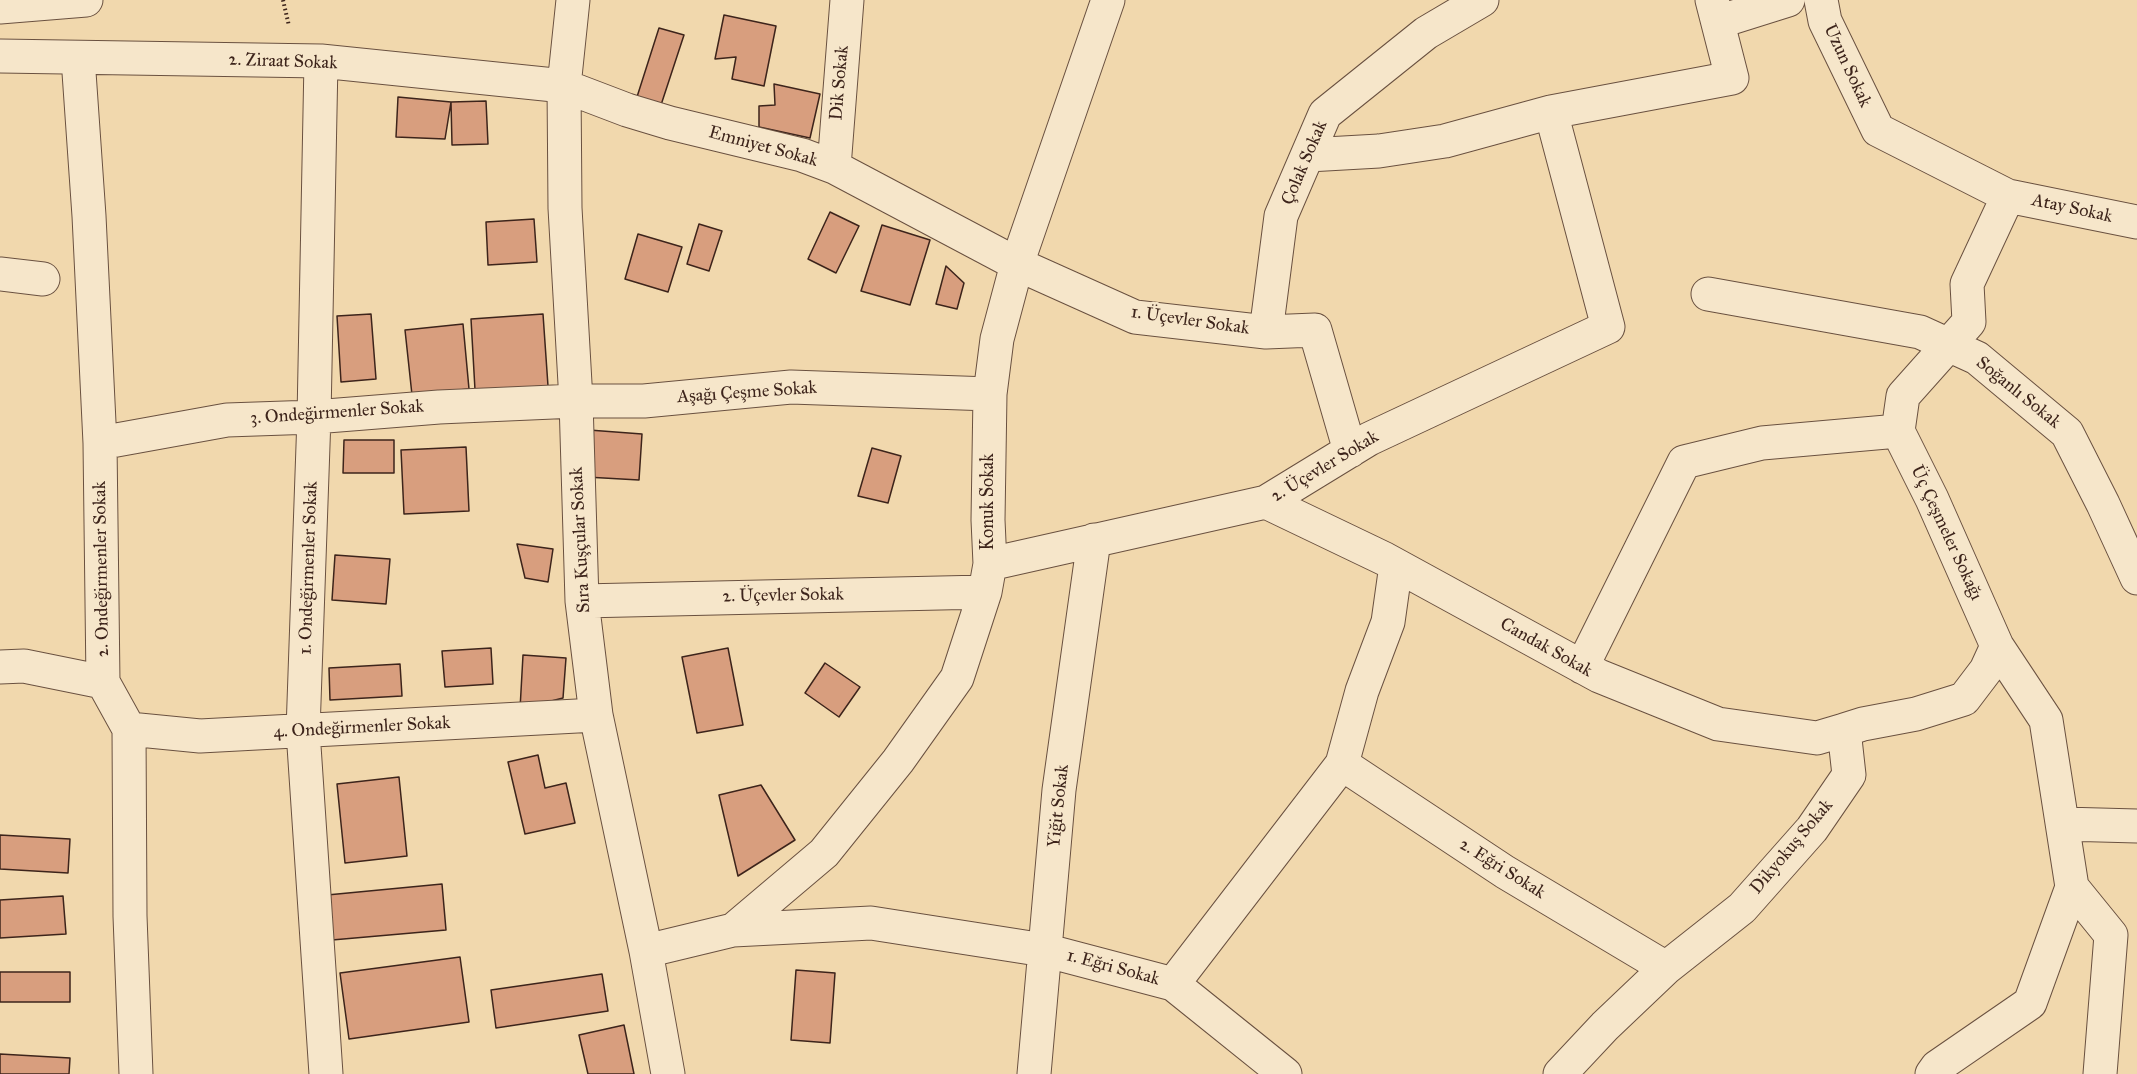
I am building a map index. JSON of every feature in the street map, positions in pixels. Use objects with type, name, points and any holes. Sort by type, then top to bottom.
[{"type":"street","points":[[0,7],[86,0]]},
{"type":"street","name":"Sıra Kuşçular Sokak","points":[[573,0],[564,86],[565,208],[576,401],[582,601],[596,715],[646,951],[668,1074]]},
{"type":"street","name":"Dik Sokak","points":[[834,167],[847,0]]},
{"type":"street","name":"Konuk Sokak","points":[[733,930],[824,853],[897,761],[957,678],[987,578],[990,394],[997,339],[1017,264],[1108,0]]},
{"type":"street","name":"Çolak Sokak","points":[[1266,332],[1281,216],[1325,114],[1426,33],[1482,0]]},
{"type":"street","points":[[1308,155],[1379,151],[1445,141],[1551,112],[1732,78],[1715,11],[1788,0]]},
{"type":"street","name":"Uzun Sokak","points":[[1821,0],[1825,21],[1878,130]]},
{"type":"street","name":"2. Ziraat Sokak","points":[[0,56],[321,61],[564,86]]},
{"type":"street","name":"2. Ondeğirmenler Sokak","points":[[78,58],[89,216],[100,443],[104,682],[129,729],[130,916],[136,1074]]},
{"type":"street","name":"1. Ondeğirmenler Sokak","points":[[321,61],[314,417],[303,731],[326,1074]]},
{"type":"street","name":"Emniyet Sokak","points":[[564,86],[627,110],[670,123],[802,155],[834,167],[1017,264]]},
{"type":"street","name":"2. Üçevler Sokak","points":[[582,601],[987,578],[1094,540],[1266,502],[1369,439],[1608,327],[1551,112]]},
{"type":"street","name":"Atay Sokak","points":[[1878,130],[2008,196],[2137,222]]},
{"type":"street","points":[[1582,667],[1684,462],[1762,443],[1898,431],[1903,396],[1969,322],[1967,284],[2008,196]]},
{"type":"street","name":"1. Üçevler Sokak","points":[[1017,264],[1135,317],[1266,332],[1315,330],[1350,451]]},
{"type":"street","points":[[0,274],[43,279]]},
{"type":"street","name":"Soğanlı Sokak","points":[[1708,294],[1920,332],[1977,358],[2067,433],[2137,579]]},
{"type":"street","name":"Aşağı Çeşme Sokak","points":[[576,401],[644,401],[791,387],[990,394]]},
{"type":"street","name":"3. Ondeğirmenler Sokak","points":[[100,443],[226,420],[576,401]]},
{"type":"street","name":"Üç Çeşmeler Sokağı","points":[[1898,431],[1932,498],[1997,646],[2046,720],[2072,887]]},
{"type":"street","name":"Candak Sokak","points":[[1266,502],[1396,566],[1599,676],[1718,724],[1817,738],[1844,729]]},
{"type":"street","name":"Yiğit Sokak","points":[[1034,1074],[1059,790],[1094,540]]},
{"type":"street","name":"1. Eğri Sokak","points":[[646,951],[733,930],[871,923],[1044,950],[1173,984],[1342,764],[1362,691],[1388,622],[1396,566]]},
{"type":"street","points":[[1844,729],[1863,723],[1916,714],[1964,699],[1986,670],[1997,646]]},
{"type":"street","points":[[0,667],[24,666],[104,682]]},
{"type":"street","name":"4. Ondeğirmenler Sokak","points":[[129,729],[200,736],[596,715]]},
{"type":"street","name":"Dikyokuş Sokak","points":[[1560,1074],[1605,1026],[1666,968],[1742,908],[1812,829],[1849,775],[1844,729]]},
{"type":"street","name":"2. Eğri Sokak","points":[[1342,764],[1504,872],[1666,968]]},
{"type":"street","points":[[2062,824],[2137,825]]},
{"type":"street","points":[[1932,1074],[1937,1067],[2030,1003],[2072,887],[2124,936],[2100,1074]]},
{"type":"street","points":[[1173,984],[1285,1074]]},
{"type":"building","points":[[724,15],[776,26],[764,86],[732,79],[736,57],[715,59]]},
{"type":"building","points":[[659,28],[684,35],[660,108],[636,100]]},
{"type":"building","points":[[774,84],[820,94],[810,138],[759,127],[759,106],[775,105]]},
{"type":"building","points":[[398,97],[451,102],[445,139],[396,137]]},
{"type":"building","points":[[486,101],[488,144],[452,145],[451,102]]},
{"type":"building","points":[[830,212],[859,226],[836,273],[808,259]]},
{"type":"building","points":[[534,219],[537,262],[488,265],[486,222]]},
{"type":"building","points":[[699,224],[722,231],[709,271],[687,264]]},
{"type":"building","points":[[882,225],[930,240],[910,305],[861,291]]},
{"type":"building","points":[[638,234],[682,247],[668,292],[625,279]]},
{"type":"building","points":[[946,266],[964,283],[957,309],[936,304]]},
{"type":"building","points":[[371,314],[376,379],[341,382],[337,316]]},
{"type":"building","points":[[543,314],[548,386],[475,390],[471,319]]},
{"type":"building","points":[[463,324],[469,389],[412,395],[405,330]]},
{"type":"building","points":[[589,430],[642,434],[639,480],[586,477]]},
{"type":"building","points":[[344,440],[394,440],[394,473],[343,473]]},
{"type":"building","points":[[466,447],[469,511],[404,514],[401,450]]},
{"type":"building","points":[[872,448],[901,456],[888,503],[858,496]]},
{"type":"building","points":[[517,544],[553,549],[548,582],[525,578]]},
{"type":"building","points":[[335,555],[390,559],[386,604],[332,600]]},
{"type":"building","points":[[491,648],[493,684],[445,687],[442,651]]},
{"type":"building","points":[[728,648],[743,725],[697,733],[682,657]]},
{"type":"building","points":[[523,655],[566,658],[563,698],[520,709]]},
{"type":"building","points":[[825,663],[860,687],[839,717],[805,693]]},
{"type":"building","points":[[400,664],[402,696],[330,700],[329,668]]},
{"type":"building","points":[[538,755],[545,788],[566,783],[575,823],[525,834],[508,762]]},
{"type":"building","points":[[399,777],[407,856],[345,863],[337,784]]},
{"type":"building","points":[[761,785],[795,840],[738,876],[719,795]]},
{"type":"building","points":[[0,835],[70,839],[68,873],[0,869]]},
{"type":"building","points":[[442,884],[446,930],[332,940],[327,895]]},
{"type":"building","points":[[63,896],[66,934],[0,938],[0,900]]},
{"type":"building","points":[[460,957],[469,1022],[349,1039],[340,973]]},
{"type":"building","points":[[796,970],[835,973],[830,1043],[791,1040]]},
{"type":"building","points":[[0,972],[70,972],[70,1002],[0,1002]]},
{"type":"building","points":[[602,974],[608,1011],[496,1028],[491,990]]},
{"type":"building","points":[[624,1025],[634,1074],[588,1074],[579,1035]]},
{"type":"building","points":[[0,1054],[70,1058],[69,1074],[0,1074]]}]
